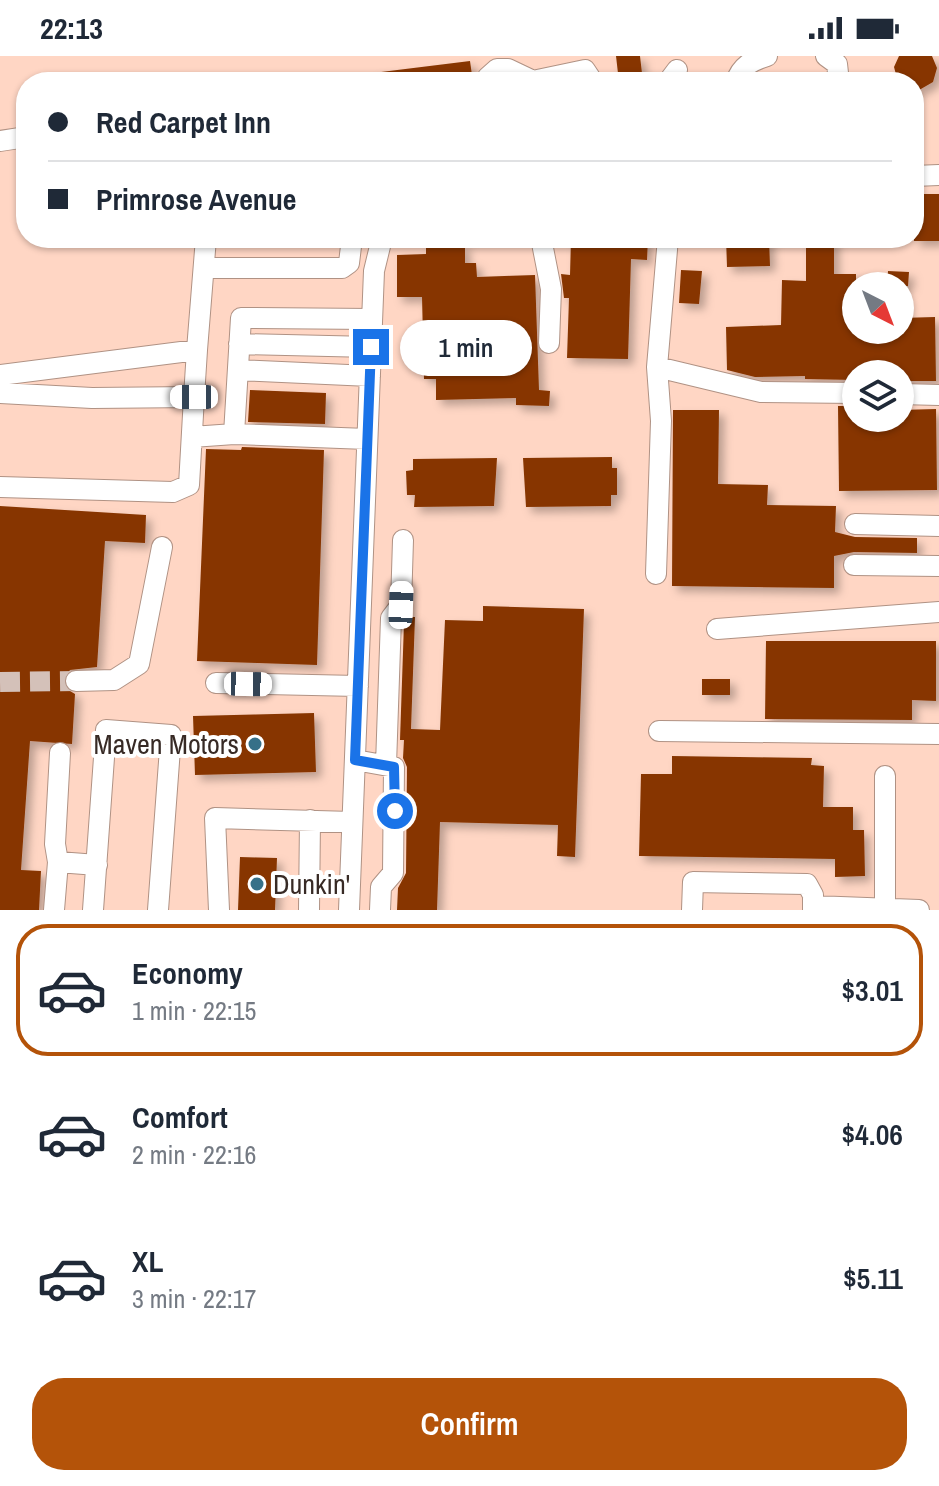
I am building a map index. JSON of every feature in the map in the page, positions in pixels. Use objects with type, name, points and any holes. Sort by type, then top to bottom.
[{"type":"street","points":[[739,72],[751,61],[767,56]]},
{"type":"street","points":[[826,56],[837,64],[838,72]]},
{"type":"street","points":[[494,72],[508,69],[513,72]]},
{"type":"street","points":[[0,487],[173,492],[189,485],[206,248]]},
{"type":"street","points":[[205,268],[342,268],[349,263],[351,248]]},
{"type":"street","points":[[349,910],[374,271],[380,248]]},
{"type":"street","points":[[543,248],[551,289],[549,343]]},
{"type":"street","points":[[656,574],[661,421],[657,367],[667,248]]},
{"type":"street","points":[[234,434],[241,318],[372,319]]},
{"type":"street","points":[[239,344],[371,347]]},
{"type":"street","points":[[0,375],[197,350]]},
{"type":"street","points":[[657,367],[761,392],[842,393]]},
{"type":"street","points":[[238,370],[370,376]]},
{"type":"street","points":[[0,393],[92,398],[194,397]]},
{"type":"street","points":[[914,394],[939,395]]},
{"type":"street","points":[[192,437],[234,434],[367,439]]},
{"type":"street","points":[[855,524],[939,526]]},
{"type":"street","points":[[386,765],[391,618],[401,605],[403,540]]},
{"type":"street","points":[[76,681],[114,680],[139,664],[162,547]]},
{"type":"street","points":[[854,565],[939,566]]},
{"type":"street","points":[[717,629],[939,612]]},
{"type":"street","points":[[216,683],[358,686]]},
{"type":"street","points":[[93,910],[106,730],[171,735],[158,910]]},
{"type":"street","points":[[659,731],[939,734]]},
{"type":"street","points":[[54,910],[60,753]]},
{"type":"street","points":[[355,760],[394,767],[393,873],[381,887],[380,910]]},
{"type":"street","points":[[885,776],[885,909]]},
{"type":"street","points":[[219,910],[215,818],[352,822]]},
{"type":"street","points":[[309,910],[310,820]]},
{"type":"street","points":[[58,862],[97,865]]},
{"type":"street","points":[[692,910],[693,882],[807,884],[813,895],[813,908],[919,910]]},
{"type":"shaded area","points":[[0,56],[939,56],[939,910],[0,910]]},
{"type":"building","points":[[616,56],[640,56],[642,72],[618,72]]},
{"type":"building","points":[[899,56],[932,56],[937,68],[933,82],[924,87],[924,72],[895,72],[894,67]]},
{"type":"building","points":[[470,61],[472,72],[381,72]]},
{"type":"building","points":[[924,194],[939,194],[939,241],[924,241]]},
{"type":"building","points":[[426,248],[465,248],[465,263],[476,263],[477,277],[535,275],[539,390],[550,391],[549,406],[516,405],[516,398],[436,400],[436,379],[424,379],[422,297],[397,297],[397,255],[426,254]]},
{"type":"building","points":[[571,248],[648,248],[647,260],[631,259],[628,359],[567,358],[569,298],[564,298],[561,274],[570,275]]},
{"type":"building","points":[[726,248],[769,248],[770,266],[727,267]]},
{"type":"building","points":[[806,248],[834,248],[834,274],[842,274],[842,344],[914,344],[914,318],[935,317],[936,381],[914,381],[914,360],[842,360],[842,380],[805,379],[805,376],[755,377],[727,370],[726,327],[781,325],[782,280],[806,281]]},
{"type":"building","points":[[681,270],[702,271],[699,304],[679,303]]},
{"type":"building","points":[[250,390],[326,393],[325,424],[248,422]]},
{"type":"building","points":[[838,406],[842,406],[842,432],[914,432],[914,410],[936,409],[937,490],[839,491]]},
{"type":"building","points":[[673,410],[719,410],[718,484],[768,485],[767,505],[836,506],[835,532],[855,537],[917,538],[917,553],[854,552],[834,556],[834,588],[672,586]]},
{"type":"building","points":[[242,447],[324,450],[317,665],[197,661],[206,449],[241,450]]},
{"type":"building","points":[[612,457],[612,468],[617,468],[617,495],[611,495],[611,506],[526,507],[523,458]]},
{"type":"building","points":[[497,458],[494,506],[414,507],[415,495],[407,495],[406,471],[413,470],[413,459]]},
{"type":"building","points":[[0,506],[146,515],[145,543],[105,541],[97,667],[70,670],[63,681],[65,688],[75,694],[72,744],[30,741],[21,870],[41,871],[39,910],[0,910]]},
{"type":"building","points":[[483,606],[584,609],[575,857],[557,856],[558,825],[440,822],[437,910],[397,910],[398,888],[406,873],[407,767],[403,758],[404,740],[400,740],[404,623],[408,617],[415,617],[411,729],[440,730],[445,620],[483,621]]},
{"type":"building","points":[[766,641],[936,641],[936,701],[912,700],[912,720],[765,719]]},
{"type":"building","points":[[702,679],[730,679],[730,695],[702,695]]},
{"type":"building","name":"Maven Motors","points":[[314,713],[316,772],[195,775],[193,716]]},
{"type":"building","points":[[672,756],[812,758],[811,765],[824,766],[823,807],[853,807],[853,830],[864,830],[865,876],[835,877],[835,859],[639,856],[641,774],[672,774]]},
{"type":"building","name":"Dunkin'","points":[[240,857],[277,858],[275,910],[238,910]]},
{"type":"tunnel","points":[[0,682],[76,681]]},
{"type":"place","name":"Maven Motors","points":[[255,744]]},
{"type":"place","name":"Dunkin'","points":[[257,884]]},
{"type":"route","points":[[371,347],[355,760],[394,767],[395,811]]}]
